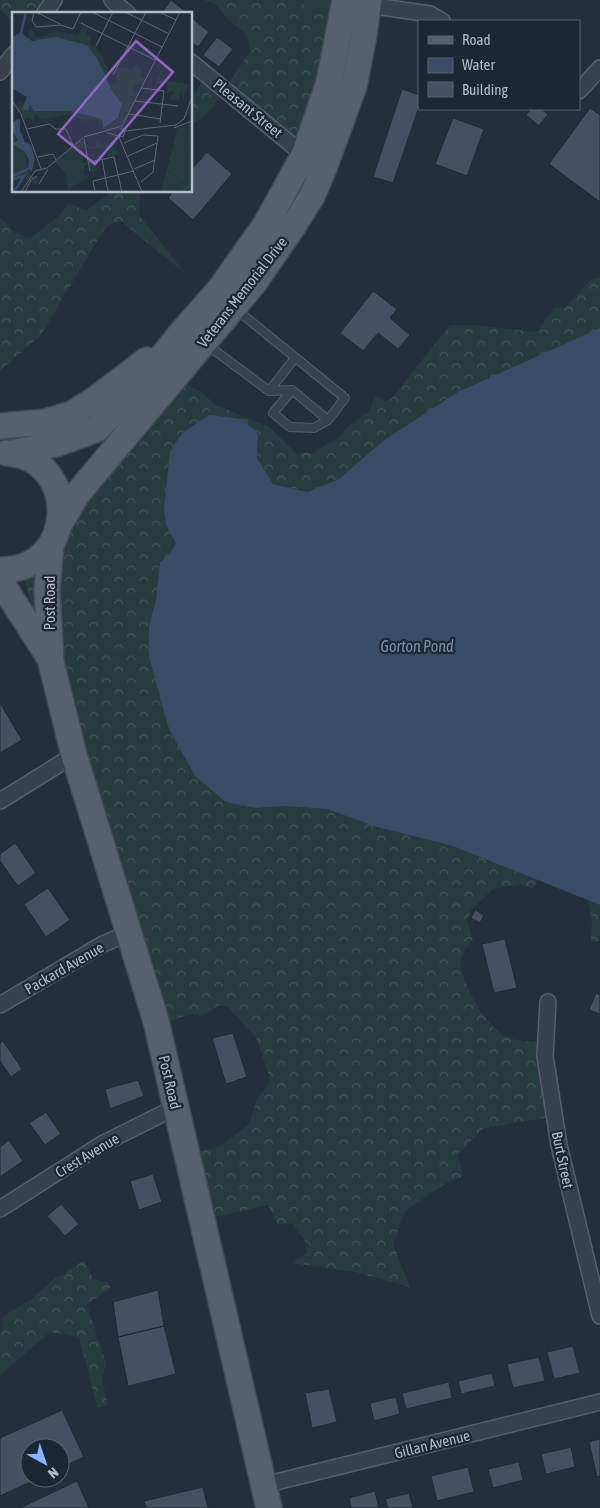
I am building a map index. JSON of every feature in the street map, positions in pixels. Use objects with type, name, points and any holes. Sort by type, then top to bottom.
[{"type":"main road","name":"Veterans Memorial Drive","points":[[6,453],[56,444],[97,429],[135,390],[220,289],[266,224],[304,155],[329,82],[360,2]]},
{"type":"main road","name":"Veterans Memorial Drive","points":[[56,534],[78,493],[254,283],[312,196],[354,86],[363,40],[360,2]]},
{"type":"main road","points":[[0,426],[46,422],[72,414],[97,398],[177,338]]},
{"type":"main road","name":"Post Road","points":[[6,453],[30,459],[45,470],[55,486],[61,504],[48,591],[51,662],[74,755],[156,1021],[266,1497]]},
{"type":"main road","name":"Post Road","points":[[0,570],[26,566],[40,557],[56,534]]},
{"type":"main road","name":"Post Road","points":[[0,581],[51,662]]},
{"type":"street","points":[[45,12],[54,0]]},
{"type":"street","points":[[112,0],[126,12]]},
{"type":"street","points":[[360,2],[430,14],[440,20]]},
{"type":"street","points":[[0,72],[12,57]]},
{"type":"street","name":"Pleasant Street","points":[[192,63],[304,155]]},
{"type":"street","points":[[580,90],[600,68]]},
{"type":"street","points":[[0,801],[74,755]]},
{"type":"street","name":"Packard Avenue","points":[[0,1005],[103,944],[129,933]]},
{"type":"street","name":"Burt Street","points":[[548,1002],[545,1056],[559,1145],[600,1316]]},
{"type":"street","name":"Crest Avenue","points":[[0,1209],[102,1144],[176,1107]]},
{"type":"street","name":"Gillan Avenue","points":[[266,1497],[600,1402]]},
{"type":"lane","points":[[233,307],[345,398],[328,420],[314,428],[290,427],[273,413],[292,390]]},
{"type":"lane","points":[[204,342],[269,391],[292,390],[328,420]]},
{"type":"lane","points":[[269,391],[296,358]]},
{"type":"green space","points":[[0,0],[55,0],[46,12],[12,12],[12,20],[0,10]]},
{"type":"green space","points":[[204,0],[299,0],[310,11],[349,21],[312,155],[223,92],[208,113],[192,124],[192,97],[206,77],[225,89],[250,51],[247,34],[230,22],[217,5]]},
{"type":"green space","points":[[299,0],[355,0],[349,21],[310,11]]},
{"type":"green space","points":[[111,192],[140,192],[139,215],[186,274],[122,222],[111,223],[103,231],[41,335],[0,371],[0,219],[15,233],[30,238],[58,217],[69,203],[86,211]]},
{"type":"green space","points":[[600,277],[600,328],[383,441],[339,479],[308,492],[273,484],[257,458],[258,437],[170,451],[164,508],[166,525],[177,543],[169,555],[160,562],[156,600],[149,626],[256,808],[285,806],[327,809],[377,827],[453,846],[538,880],[533,889],[521,884],[493,889],[471,910],[467,922],[473,939],[461,959],[461,968],[469,991],[491,1025],[506,1037],[515,1040],[545,1043],[552,1117],[484,1128],[458,1154],[463,1175],[446,1183],[405,1211],[393,1245],[410,1287],[355,1272],[292,1263],[307,1253],[306,1243],[292,1223],[278,1225],[268,1205],[206,1219],[188,1154],[221,1146],[249,1124],[257,1099],[269,1084],[269,1075],[256,1037],[228,1007],[219,1005],[202,1016],[192,1014],[159,1024],[21,569],[174,377],[200,391],[216,405],[269,427],[297,454],[306,452],[312,454],[328,443],[334,442],[350,425],[370,411],[375,396],[385,401],[391,399],[450,325],[473,325],[537,332],[554,308],[565,308],[590,281]]},
{"type":"green space","points":[[588,900],[600,905],[600,941],[591,942],[592,918]]},
{"type":"green space","points":[[84,1260],[93,1279],[107,1282],[111,1287],[87,1305],[106,1363],[102,1378],[108,1406],[98,1408],[79,1337],[50,1332],[0,1375],[0,1332],[3,1324],[1,1318],[33,1298],[56,1277],[61,1276]]},
{"type":"water","name":"Gorton Pond","points":[[600,328],[600,905],[453,846],[377,827],[327,809],[285,806],[256,808],[226,802],[195,776],[169,729],[149,657],[149,626],[156,600],[160,562],[169,555],[176,543],[166,525],[164,508],[170,451],[182,433],[209,415],[241,419],[256,431],[258,437],[257,458],[273,484],[308,492],[339,479],[383,441],[458,392]]},
{"type":"building","points":[[171,0],[185,11],[185,12],[162,12]]},
{"type":"building","points":[[193,19],[209,32],[198,47],[192,43]]},
{"type":"building","points":[[217,37],[233,49],[219,67],[203,55]]},
{"type":"building","points":[[402,89],[418,95],[418,110],[393,183],[373,177]]},
{"type":"building","points":[[590,108],[600,115],[600,202],[549,164]]},
{"type":"building","points":[[530,110],[542,110],[548,114],[539,126],[526,115]]},
{"type":"building","points":[[453,118],[484,129],[467,176],[435,164]]},
{"type":"building","points":[[207,152],[232,174],[193,220],[168,198],[172,192],[192,192],[192,169]]},
{"type":"building","points":[[373,291],[397,309],[390,318],[410,335],[398,349],[378,333],[363,351],[340,333]]},
{"type":"building","points":[[0,703],[22,740],[0,753]]},
{"type":"building","points":[[15,843],[36,873],[18,886],[0,861],[0,854]]},
{"type":"building","points":[[48,888],[70,920],[46,937],[24,904]]},
{"type":"building","points":[[475,910],[484,915],[480,923],[471,918]]},
{"type":"building","points":[[505,939],[517,988],[494,993],[482,944]]},
{"type":"building","points":[[596,993],[600,995],[600,1014],[589,1010]]},
{"type":"building","points":[[233,1033],[247,1077],[226,1084],[212,1038]]},
{"type":"building","points":[[3,1041],[22,1069],[11,1077],[0,1061],[0,1043]]},
{"type":"building","points":[[138,1080],[144,1096],[110,1109],[105,1089]]},
{"type":"building","points":[[46,1112],[61,1134],[45,1145],[29,1123]]},
{"type":"building","points":[[9,1140],[23,1161],[0,1177],[0,1147]]},
{"type":"building","points":[[153,1174],[162,1202],[139,1210],[130,1181]]},
{"type":"building","points":[[61,1204],[79,1224],[65,1236],[47,1216]]},
{"type":"building","points":[[158,1290],[164,1326],[118,1337],[113,1302]]},
{"type":"building","points":[[164,1326],[176,1374],[128,1386],[118,1337]]},
{"type":"building","points":[[573,1346],[580,1373],[554,1379],[547,1352]]},
{"type":"building","points":[[539,1357],[545,1381],[513,1388],[507,1364]]},
{"type":"building","points":[[492,1373],[495,1386],[461,1394],[458,1381]]},
{"type":"building","points":[[449,1382],[452,1398],[406,1409],[402,1393]]},
{"type":"building","points":[[329,1389],[337,1422],[312,1428],[305,1393]]},
{"type":"building","points":[[396,1397],[400,1414],[374,1421],[370,1403]]},
{"type":"building","points":[[62,1410],[84,1457],[70,1463],[70,1438],[20,1438],[20,1487],[0,1496],[0,1438]]},
{"type":"building","points":[[600,1439],[600,1476],[597,1477],[589,1442]]},
{"type":"building","points":[[571,1447],[575,1467],[546,1474],[541,1454]]},
{"type":"building","points":[[519,1462],[523,1480],[493,1488],[488,1469]]},
{"type":"building","points":[[468,1467],[474,1492],[437,1501],[431,1476]]},
{"type":"building","points":[[77,1481],[89,1508],[20,1508],[62,1488],[70,1488],[70,1484]]},
{"type":"building","points":[[203,1487],[208,1508],[146,1508],[144,1501]]},
{"type":"building","points":[[375,1491],[379,1508],[351,1508],[349,1498]]},
{"type":"building","points":[[409,1493],[413,1508],[388,1508],[385,1499]]}]
